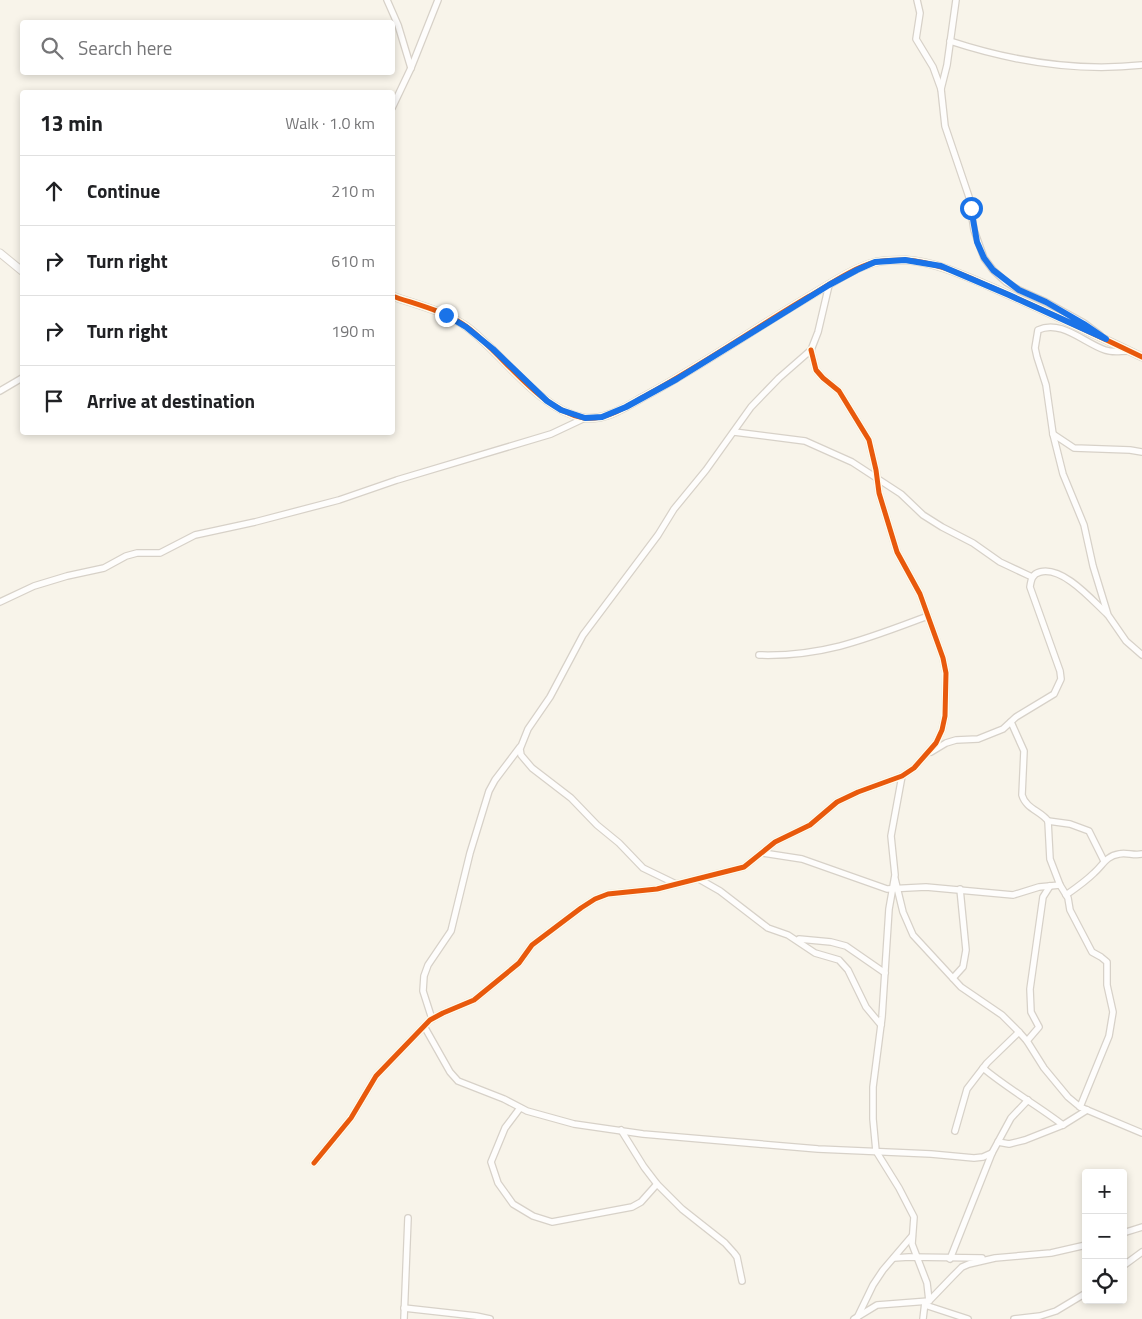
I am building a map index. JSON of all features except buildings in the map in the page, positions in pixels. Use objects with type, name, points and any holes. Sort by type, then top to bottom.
[{"type":"street","points":[[387,0],[398,25],[411,68]]},
{"type":"street","points":[[395,102],[411,68],[438,0]]},
{"type":"street","points":[[917,0],[920,14],[916,39],[933,67],[941,89],[945,126],[969,197],[977,242],[988,265],[1006,282],[1046,302],[1106,339]]},
{"type":"street","points":[[941,89],[947,65],[956,0]]},
{"type":"street","points":[[950,41],[1001,56],[1063,65],[1113,67],[1142,65]]},
{"type":"street","points":[[0,253],[20,269]]},
{"type":"street","points":[[395,297],[446,315],[466,327],[493,349],[547,401],[561,410],[585,418],[602,417],[626,407],[677,379],[829,285],[875,262],[905,260],[932,264],[1009,295],[1142,357]]},
{"type":"street","points":[[432,1019],[423,991],[424,976],[428,965],[451,931],[470,853],[489,791],[495,780],[520,748],[528,729],[550,697],[583,635],[674,510],[697,483],[751,408],[765,392],[811,350],[818,332],[829,285]]},
{"type":"street","points":[[1108,615],[1093,566],[1084,525],[1063,474],[1046,385],[1037,357],[1038,330],[1044,327],[1054,327],[1103,350],[1131,352]]},
{"type":"street","points":[[811,350],[818,374],[839,391],[864,431],[872,450],[884,512],[897,552],[920,594],[943,658],[946,673],[946,716],[936,743],[925,757]]},
{"type":"street","points":[[0,391],[20,379]]},
{"type":"street","points":[[0,602],[34,586],[104,568],[126,556],[137,553],[160,553],[194,535],[255,522],[339,500],[397,480],[551,434],[585,418]]},
{"type":"street","points":[[734,432],[812,443],[852,462],[901,494],[923,515],[942,528],[973,543],[1000,562],[1032,578]]},
{"type":"street","points":[[1054,434],[1074,448],[1142,452]]},
{"type":"street","points":[[314,1163],[351,1118],[376,1076],[424,1026],[443,1013],[474,1000],[519,963],[532,945],[545,934],[595,900],[608,894],[657,889],[744,867],[775,842],[810,826],[837,802],[849,795],[902,776],[946,743],[963,739],[982,738],[1003,729],[1026,710],[1051,696],[1057,689],[1061,678],[1058,660],[1030,587],[1032,578],[1038,572],[1057,574],[1082,590],[1108,615],[1126,642],[1142,654]]},
{"type":"street","points":[[759,654],[800,654],[850,644],[928,616]]},
{"type":"street","points":[[1011,722],[1024,751],[1023,800],[1036,812],[1045,816],[1048,821],[1050,860],[1066,895],[1070,910],[1092,952],[1107,962],[1107,985],[1113,1012],[1109,1036],[1080,1107]]},
{"type":"street","points":[[520,748],[520,754],[532,768],[571,798],[643,868],[676,884]]},
{"type":"street","points":[[902,776],[891,836],[895,889],[913,935],[961,987],[1002,1015],[1019,1032],[1044,1068],[1068,1097],[1080,1107],[1142,1133]]},
{"type":"street","points":[[1048,821],[1070,824],[1089,830],[1104,861]]},
{"type":"street","points":[[763,853],[802,859],[882,888],[926,887],[1013,895],[1034,888],[1060,885]]},
{"type":"street","points":[[1066,895],[1096,871],[1104,861],[1118,854],[1142,854]]},
{"type":"street","points":[[699,879],[720,891],[764,925],[794,938],[815,952],[833,957],[843,963],[866,1007],[881,1025]]},
{"type":"street","points":[[1027,1041],[1039,1027],[1032,1015],[1030,990],[1043,897],[1050,886]]},
{"type":"street","points":[[895,889],[888,909],[881,1025],[873,1087],[873,1119],[876,1151],[913,1215],[912,1244],[927,1282],[923,1319]]},
{"type":"street","points":[[953,978],[963,967],[966,950],[960,889]]},
{"type":"street","points":[[794,938],[831,942],[846,946],[885,973]]},
{"type":"street","points":[[424,1026],[450,1072],[458,1081],[504,1099],[520,1108],[574,1124],[818,1149],[974,1158],[992,1153]]},
{"type":"street","points":[[955,1131],[967,1089],[983,1068],[1019,1032]]},
{"type":"street","points":[[983,1068],[996,1080],[1063,1125]]},
{"type":"street","points":[[950,1259],[992,1153],[1011,1118],[1028,1100]]},
{"type":"street","points":[[520,1108],[505,1128],[495,1150],[492,1166],[498,1183],[512,1204],[534,1216],[558,1222],[632,1207],[642,1202],[657,1184]]},
{"type":"street","points":[[998,1142],[1017,1143],[1063,1125],[1087,1110]]},
{"type":"street","points":[[621,1130],[657,1184],[682,1210],[725,1243],[734,1253],[737,1257],[742,1281]]},
{"type":"street","points":[[404,1319],[408,1218]]},
{"type":"street","points":[[1127,1232],[1142,1226]]},
{"type":"street","points":[[856,1318],[883,1270],[912,1236]]},
{"type":"street","points":[[894,1258],[995,1258],[1051,1254],[1082,1247]]},
{"type":"street","points":[[1127,1263],[1142,1252]]},
{"type":"street","points":[[926,1302],[962,1267],[995,1258]]},
{"type":"street","points":[[1014,1319],[1040,1317],[1056,1311],[1082,1295]]},
{"type":"street","points":[[856,1318],[877,1305],[913,1301],[926,1302],[968,1319]]},
{"type":"street","points":[[404,1308],[490,1319]]},
{"type":"cycle path","points":[[395,297],[459,321],[481,338],[537,393],[568,413],[584,418],[609,415],[625,407],[688,372],[841,277],[858,268],[883,261],[917,261],[949,270],[1029,304],[1142,357]]},
{"type":"cycle path","points":[[314,1163],[351,1118],[376,1076],[430,1020],[474,1000],[519,963],[532,945],[581,908],[595,899],[608,894],[657,889],[744,867],[775,842],[810,825],[837,802],[902,776],[914,768],[936,743],[942,730],[945,716],[946,673],[943,658],[920,594],[897,552],[879,493],[869,440],[839,391],[816,370],[811,350]]},
{"type":"route","points":[[446,315],[466,327],[493,349],[524,381],[547,401],[561,410],[585,418],[602,417],[626,407],[677,379],[784,311],[829,285],[875,262],[905,260],[941,266],[1106,339],[1046,302],[1019,290],[1006,282],[993,270],[984,258],[977,242],[971,208]]}]
